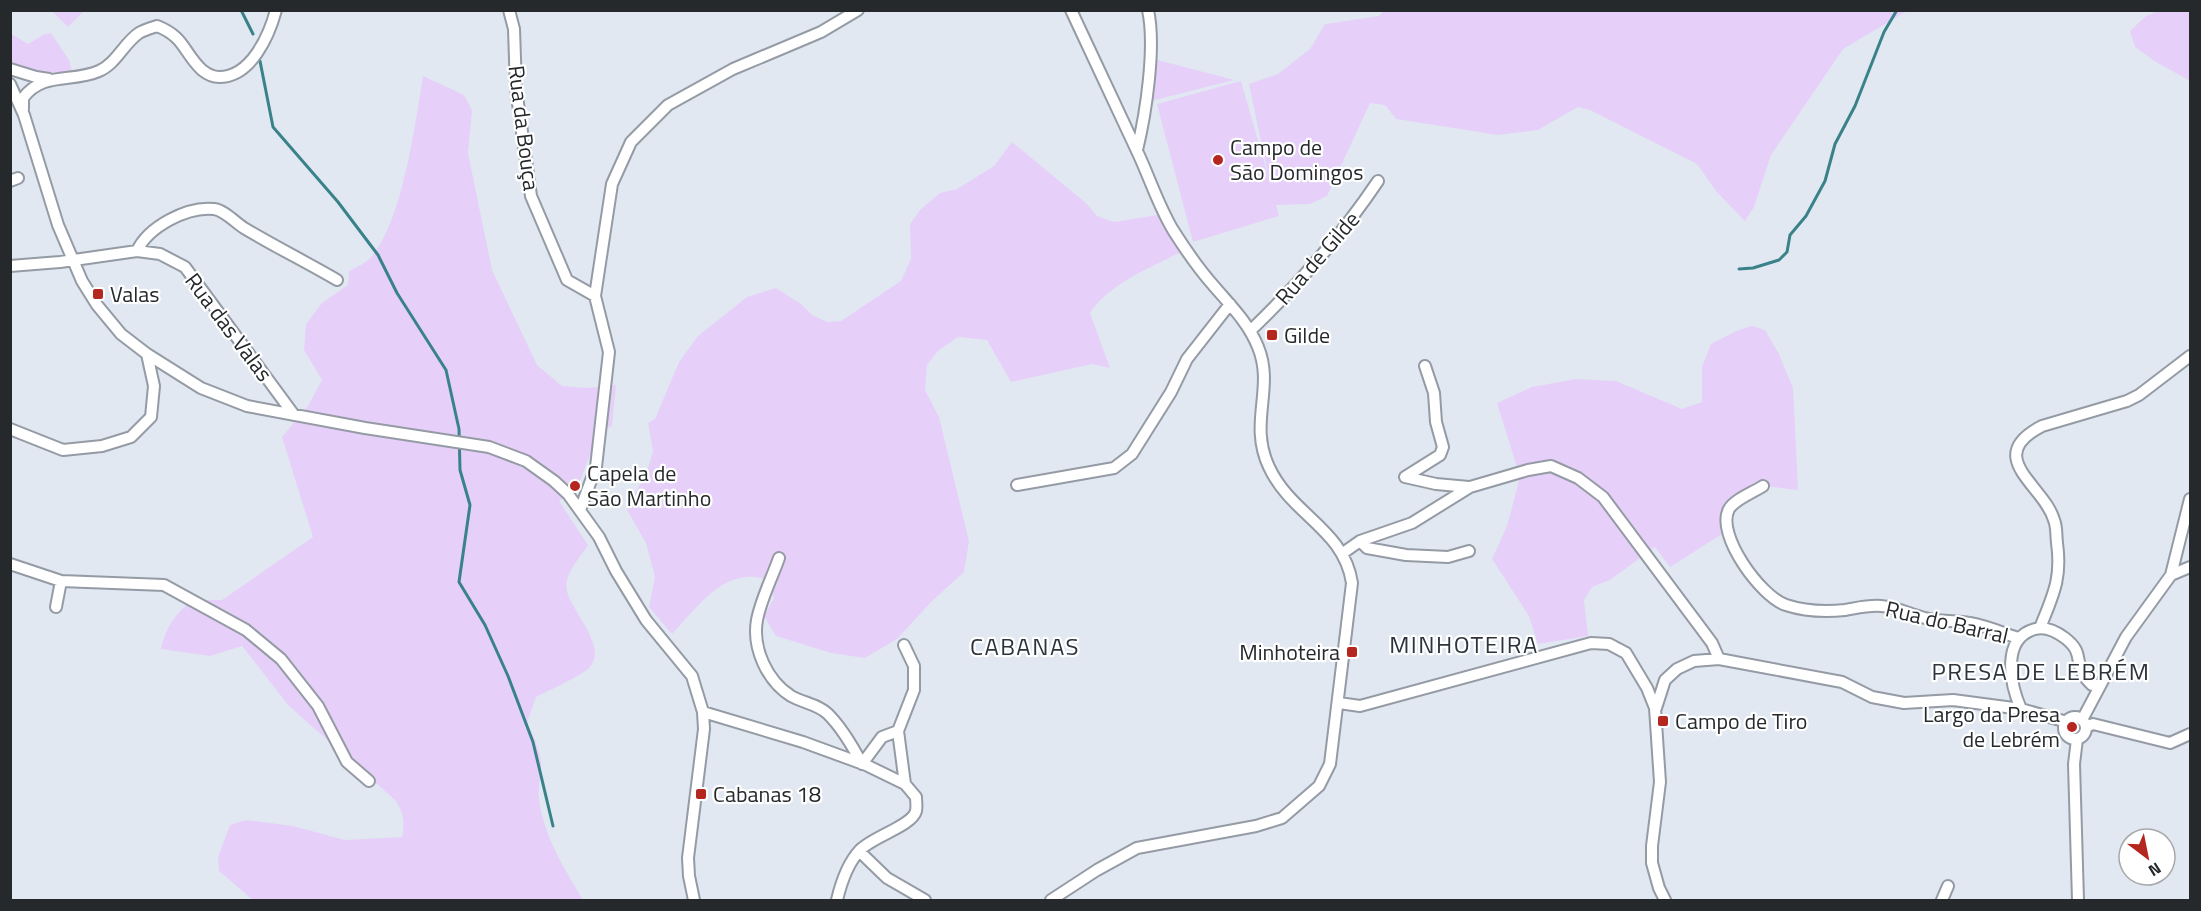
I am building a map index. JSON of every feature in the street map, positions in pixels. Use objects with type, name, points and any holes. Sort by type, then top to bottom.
[{"type":"street","points":[[20,72],[41,79],[87,76],[102,70],[139,33],[157,26],[170,31],[179,39],[203,71],[214,77],[228,77],[244,67],[261,47],[276,10]]},
{"type":"street","name":"Rua da Bouça","points":[[509,10],[514,29],[516,89],[531,196],[567,280],[595,296]]},
{"type":"street","points":[[580,510],[596,467],[609,352],[595,296],[612,184],[631,142],[668,105],[734,69],[821,32],[858,10]]},
{"type":"street","points":[[1051,900],[1097,870],[1137,848],[1256,826],[1282,818],[1319,786],[1330,764],[1352,583],[1350,568],[1343,553],[1286,496],[1268,466],[1260,436],[1265,380],[1263,363],[1250,331],[1242,317],[1194,262],[1171,226],[1071,10]]},
{"type":"street","points":[[1137,150],[1144,123],[1151,47],[1151,24],[1148,10]]},
{"type":"street","points":[[20,72],[12,77],[12,86],[24,115],[58,225],[82,281],[97,305],[121,334],[147,354],[201,388],[248,406],[365,428],[489,447],[526,461],[554,481],[580,510],[599,537],[616,571],[646,620],[692,676],[703,712],[704,741],[688,858],[690,898]]},
{"type":"street","points":[[20,72],[33,80],[22,102],[24,115]]},
{"type":"street","points":[[12,86],[20,94],[41,82],[55,79]]},
{"type":"street","name":"Rua de Gilde","points":[[1250,331],[1291,292],[1321,257],[1352,219],[1378,181]]},
{"type":"street","points":[[137,251],[141,241],[168,220],[197,210],[216,209],[337,280]]},
{"type":"street","name":"Rua das Valas","points":[[10,266],[137,251],[160,254],[185,267],[294,415]]},
{"type":"street","points":[[1017,485],[1114,468],[1132,454],[1171,393],[1187,359],[1230,304]]},
{"type":"street","points":[[10,429],[63,450],[102,446],[131,437],[151,417],[154,386],[147,354]]},
{"type":"street","points":[[2040,628],[2054,592],[2060,565],[2055,520],[2021,470],[2017,459],[2017,451],[2022,440],[2042,426],[2127,401],[2139,395],[2190,356]]},
{"type":"street","points":[[1425,366],[1434,393],[1436,422],[1443,447],[1440,455],[1405,477],[1436,484],[1470,487]]},
{"type":"street","points":[[1343,553],[1360,541],[1412,523],[1470,487],[1528,470],[1551,466],[1578,478],[1603,497],[1712,644],[1719,659]]},
{"type":"street","name":"Rua do Barral","points":[[1763,486],[1731,506],[1727,514],[1728,523],[1733,548],[1740,561],[1758,584],[1778,602],[1812,610],[1843,610],[1869,605],[1894,607],[1926,618],[1970,623],[2018,638]]},
{"type":"street","points":[[2067,722],[2065,732],[2070,737],[2077,739],[2083,736],[2084,723],[2100,685],[2126,637],[2171,575],[2190,499]]},
{"type":"street","points":[[1360,541],[1367,548],[1406,555],[1448,557],[1469,551]]},
{"type":"street","points":[[779,558],[757,620],[757,636],[762,661],[777,685],[792,697],[816,705],[828,714],[852,744],[862,764]]},
{"type":"street","points":[[10,564],[61,580],[164,585],[246,630],[281,659],[318,706],[347,762],[369,781]]},
{"type":"street","points":[[2171,575],[2190,567]]},
{"type":"street","points":[[56,607],[61,580]]},
{"type":"street","points":[[2021,709],[2012,685],[2011,669],[2014,643],[2024,632],[2040,628],[2055,631],[2078,653],[2082,674],[2092,686],[2100,685]]},
{"type":"street","points":[[1339,703],[1360,706],[1591,644],[1609,644],[1626,653],[1656,708]]},
{"type":"street","points":[[904,645],[914,666],[914,690],[898,731],[905,784]]},
{"type":"street","points":[[1665,900],[1652,863],[1660,782],[1656,708],[1665,680],[1677,669],[1694,661],[1719,659],[1842,682],[1872,697],[1904,703],[1953,700],[2021,709],[2067,722],[2076,718],[2084,723],[2093,723],[2170,743],[2190,734]]},
{"type":"street","points":[[703,712],[803,742],[862,764],[905,784],[916,796],[916,812],[907,823],[873,839],[859,851],[841,883],[837,900]]},
{"type":"street","points":[[862,764],[882,737],[898,731]]},
{"type":"street","points":[[2077,739],[2074,764],[2078,900]]},
{"type":"street","points":[[859,851],[887,878],[925,900]]},
{"type":"street","points":[[1942,900],[1948,886]]},
{"type":"shaded area","points":[[1385,10],[1907,11],[1843,49],[1771,155],[1754,207],[1745,221],[1716,191],[1697,164],[1590,110],[1578,107],[1538,130],[1498,135],[1396,119],[1385,105],[1370,103],[1327,196],[1310,204],[1276,205],[1279,216],[1193,242],[1157,104],[1241,81],[1269,179],[1249,84],[1278,74],[1310,49],[1325,24],[1379,16]]},
{"type":"shaded area","points":[[52,11],[84,11],[68,27]]},
{"type":"shaded area","points":[[2158,11],[2190,11],[2190,81],[2135,47],[2130,31],[2146,16]]},
{"type":"shaded area","points":[[10,33],[28,44],[51,33],[69,60],[72,71],[47,74],[13,63]]},
{"type":"shaded area","points":[[1154,59],[1234,80],[1151,101]]},
{"type":"shaded area","points":[[423,76],[464,95],[472,110],[468,153],[492,270],[537,365],[562,386],[587,388],[616,385],[612,426],[599,432],[578,486],[559,501],[588,545],[570,573],[566,585],[570,599],[592,640],[595,650],[594,659],[585,671],[536,697],[527,723],[534,737],[541,762],[539,794],[545,826],[556,852],[583,900],[253,900],[219,871],[218,857],[230,825],[246,820],[293,826],[345,840],[402,837],[402,813],[395,800],[289,706],[242,646],[210,656],[161,649],[172,622],[192,600],[222,600],[313,537],[282,437],[308,406],[322,380],[304,350],[306,324],[322,303],[348,285],[349,271],[370,258],[383,240],[400,195],[412,144]]},
{"type":"shaded area","points":[[1012,142],[1087,204],[1097,216],[1114,222],[1158,215],[1181,252],[1119,285],[1098,302],[1090,313],[1110,368],[1092,364],[1011,382],[987,340],[958,337],[938,351],[927,365],[925,390],[939,417],[969,541],[964,572],[931,602],[897,639],[865,658],[831,653],[776,636],[764,616],[774,598],[768,580],[753,577],[739,578],[714,591],[672,634],[649,607],[655,577],[646,543],[627,510],[648,468],[653,451],[648,423],[655,419],[679,362],[698,336],[747,297],[776,288],[801,304],[812,315],[827,322],[841,321],[901,281],[911,259],[910,224],[920,210],[940,193],[957,189],[994,166]]},
{"type":"shaded area","points":[[1752,326],[1765,330],[1779,354],[1793,388],[1798,490],[1758,485],[1725,507],[1730,529],[1670,567],[1655,547],[1610,580],[1592,587],[1584,600],[1588,636],[1538,644],[1529,616],[1492,559],[1507,526],[1520,477],[1497,403],[1532,387],[1576,379],[1616,381],[1682,409],[1702,402],[1702,367],[1711,344],[1736,331]]},
{"type":"waterway","points":[[241,10],[253,34]]},
{"type":"waterway","points":[[1739,269],[1753,268],[1779,260],[1787,252],[1790,235],[1806,216],[1825,181],[1835,144],[1855,106],[1884,32],[1897,10]]},
{"type":"waterway","points":[[260,61],[273,127],[338,202],[378,255],[397,293],[446,370],[459,429],[460,470],[470,505],[459,582],[485,625],[508,676],[533,742],[553,826]]},
{"type":"place","name":"Campo de São Domingos","points":[[1218,160]]},
{"type":"place","name":"Valas","points":[[98,294]]},
{"type":"place","name":"Gilde","points":[[1272,335]]},
{"type":"place","name":"Capela de São Martinho","points":[[575,486]]},
{"type":"place","name":"Minhoteira","points":[[1352,652]]},
{"type":"place","name":"Campo de Tiro","points":[[1663,721]]},
{"type":"place","name":"Largo da Presa de Lebrém","points":[[2072,727]]},
{"type":"place","name":"Cabanas 18","points":[[701,794]]},
{"type":"district","name":"MINHOTEIRA","points":[[1464,644]]},
{"type":"district","name":"CABANAS","points":[[1025,646]]},
{"type":"district","name":"PRESA DE LEBRÉM","points":[[2041,671]]}]
